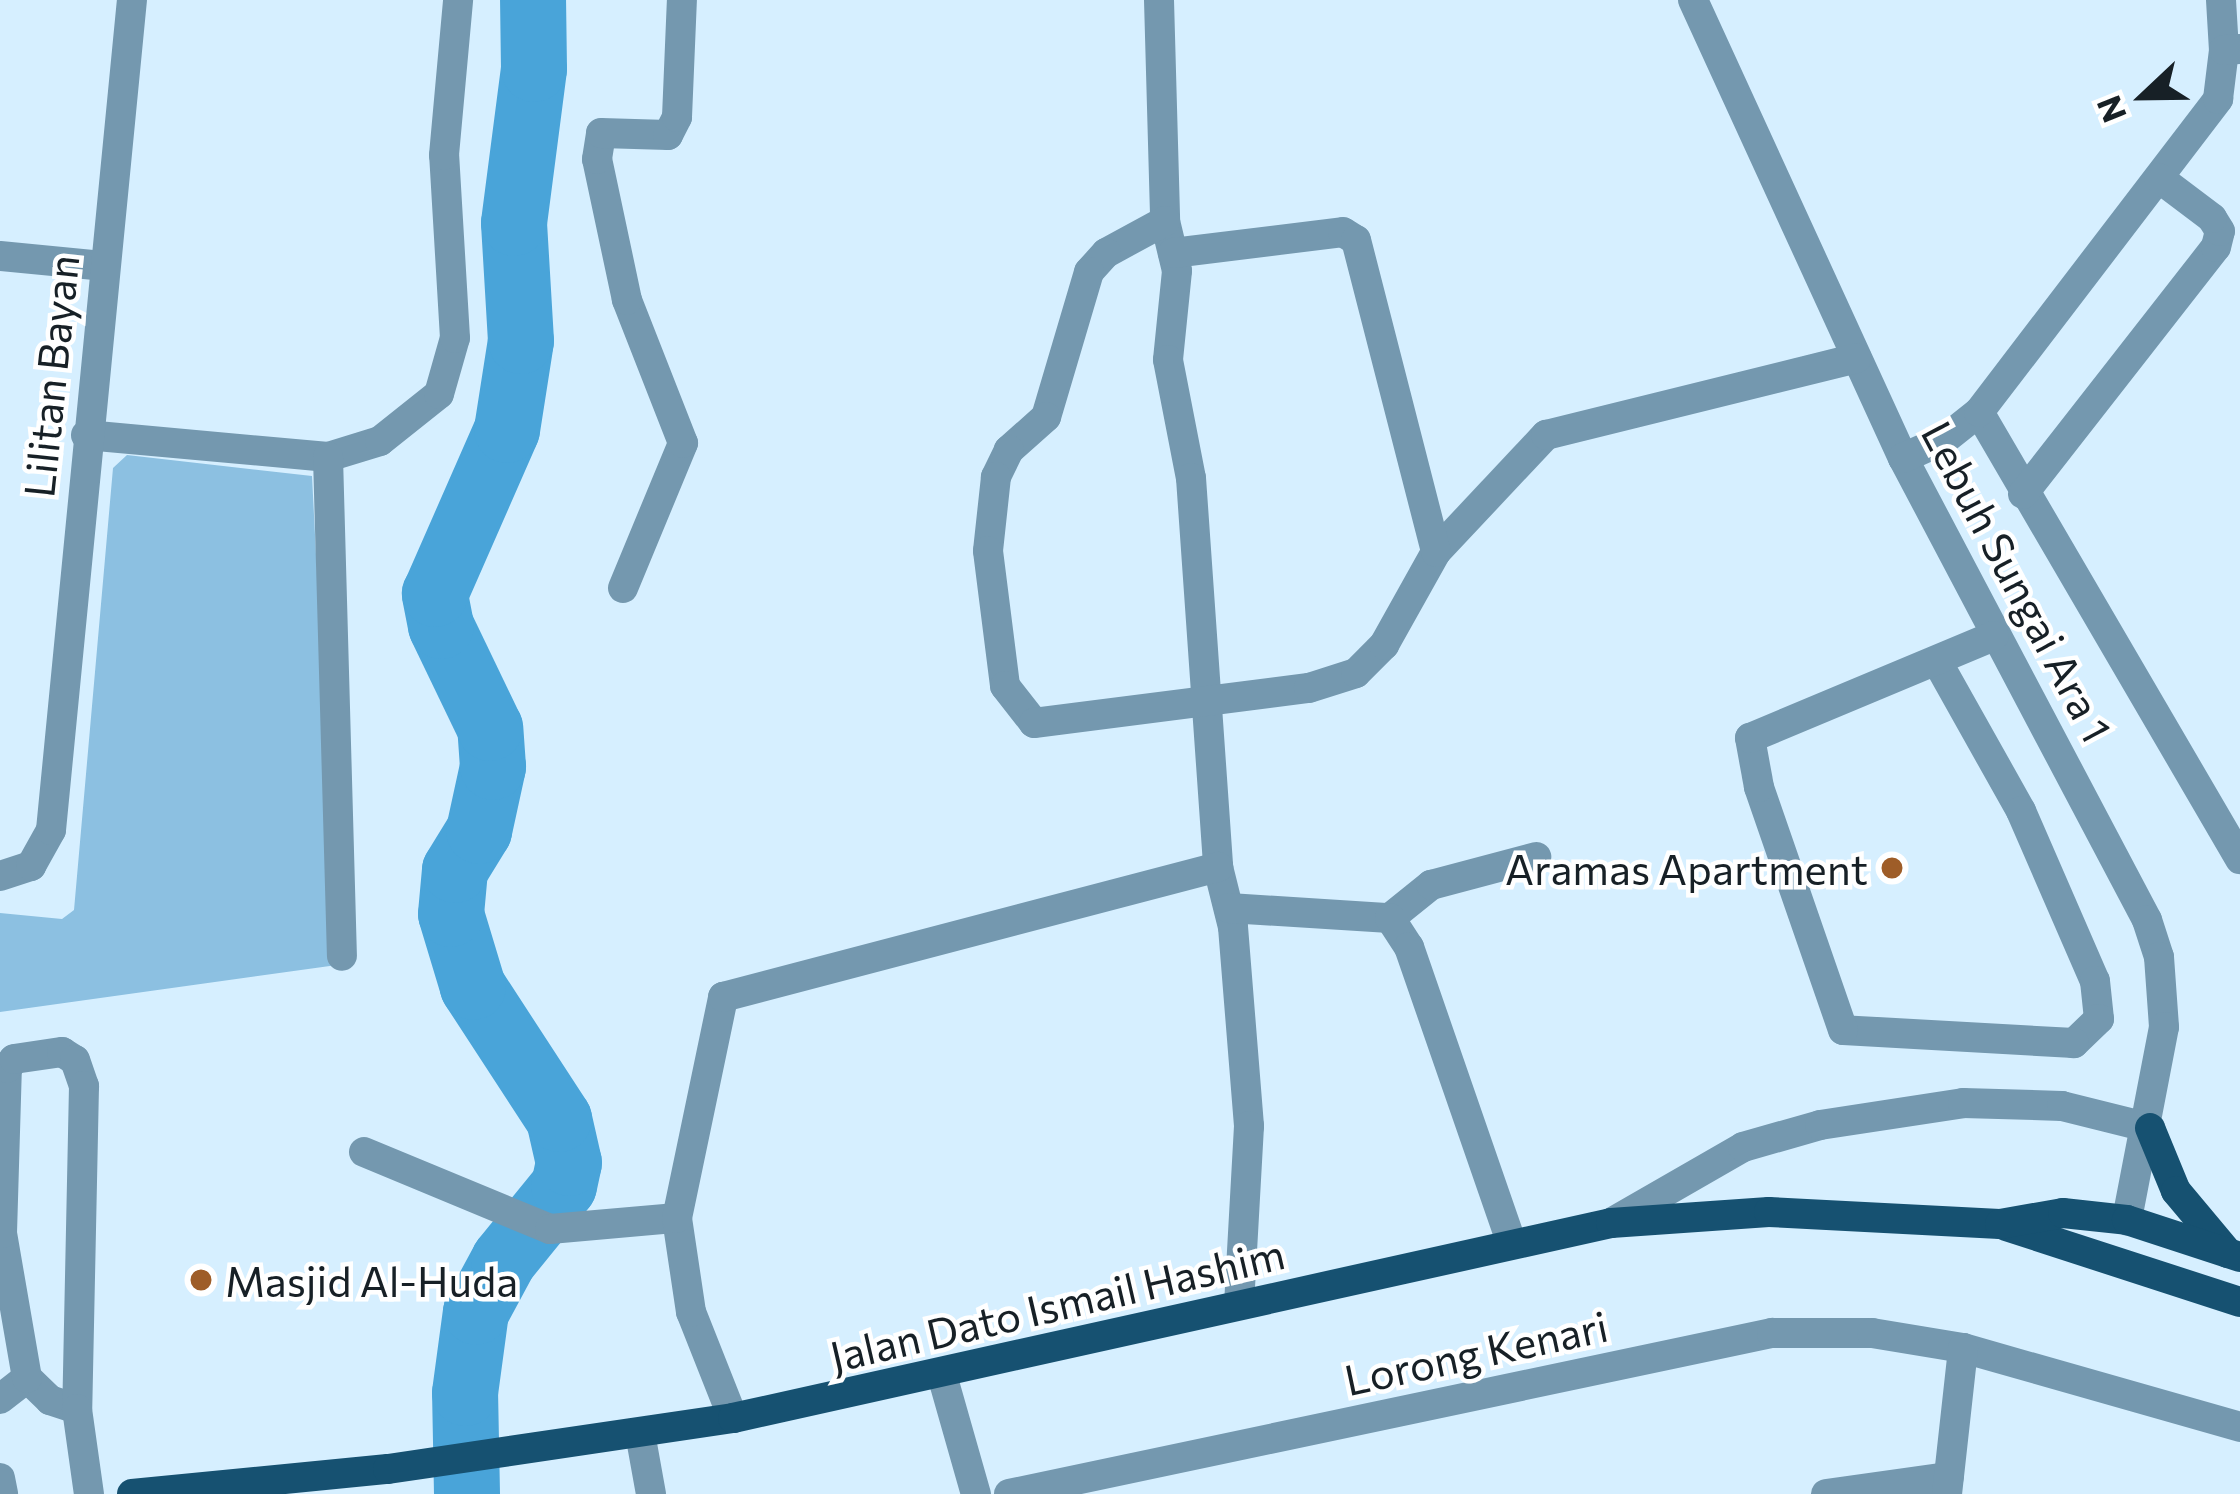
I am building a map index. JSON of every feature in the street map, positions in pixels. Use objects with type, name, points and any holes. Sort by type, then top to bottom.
[{"type":"main road","points":[[2150,1127],[2176,1191],[2234,1255]]},
{"type":"main road","name":"Jalan Dato Ismail Hashim","points":[[132,1494],[388,1469],[733,1418],[1611,1223],[1769,1212],[2000,1224],[2063,1213],[2127,1220],[2234,1255]]},
{"type":"main road","points":[[2092,1254],[2127,1220]]},
{"type":"main road","points":[[2127,1220],[2135,1268]]},
{"type":"main road","name":"Jalan Dato Ismail Hashim","points":[[2000,1224],[2240,1302]]},
{"type":"street","name":"Lilitan Bayan","points":[[0,876],[32,866],[51,830],[132,0]]},
{"type":"street","points":[[86,435],[328,457],[358,453],[414,417],[439,394],[454,362],[444,154],[458,0]]},
{"type":"street","points":[[623,588],[683,443],[627,300],[597,160],[601,134],[668,135],[677,117],[682,0]]},
{"type":"street","points":[[1159,0],[1165,220],[1178,295],[1168,360],[1184,421],[1218,867],[1228,908],[1249,1126],[1239,1305]]},
{"type":"street","name":"Lebuh Sungai Ara 1","points":[[1693,0],[1903,458],[1994,635],[2111,839],[2153,939],[2164,993],[2150,1127],[2127,1220]]},
{"type":"street","points":[[1903,458],[1945,439],[1979,412],[2218,99],[2232,50],[2221,0]]},
{"type":"street","points":[[2024,494],[2216,247],[2220,231],[2212,218],[2159,178]]},
{"type":"street","points":[[1165,220],[1106,253],[1090,272],[1075,299],[1046,417],[1000,465],[988,551],[1005,686],[1034,723],[1206,697],[1309,688],[1357,673],[1384,646],[1436,552],[1546,434],[1857,358]]},
{"type":"street","points":[[1173,253],[1343,232],[1356,240],[1436,552]]},
{"type":"street","points":[[0,256],[103,266]]},
{"type":"street","points":[[1979,412],[2240,859]]},
{"type":"street","points":[[328,457],[342,956]]},
{"type":"street","points":[[1938,663],[2021,811],[2095,981],[2099,1018],[2074,1043],[1844,1030],[1759,787],[1750,738],[1938,663],[1994,635]]},
{"type":"street","points":[[1228,908],[1390,918],[1431,885],[1536,857]]},
{"type":"street","points":[[733,1418],[692,1312],[677,1218],[723,997],[1218,867]]},
{"type":"street","points":[[1390,918],[1409,946],[1512,1244]]},
{"type":"street","points":[[76,1409],[50,1400],[27,1378],[2,1233],[4,1078],[14,1059],[62,1052],[75,1060],[84,1085],[76,1409],[89,1494]]},
{"type":"street","points":[[1611,1223],[1743,1147],[1820,1124],[1963,1103],[2062,1106],[2150,1127]]},
{"type":"street","points":[[364,1152],[550,1229],[677,1218]]},
{"type":"street","name":"Lorong Kenari","points":[[1009,1494],[1772,1333],[1872,1333],[1963,1348],[2240,1427]]},
{"type":"street","points":[[1826,1494],[1947,1485],[1963,1348]]},
{"type":"street","points":[[942,1375],[976,1494]]},
{"type":"street","points":[[0,1399],[27,1378]]},
{"type":"street","points":[[640,1433],[651,1494]]},
{"type":"street","points":[[0,1478],[3,1494]]},
{"type":"shaded area","points":[[127,455],[312,476],[337,965],[0,1012],[0,913],[62,919],[74,910],[113,468]]},
{"type":"waterway","points":[[467,1494],[465,1393],[476,1312],[504,1260],[564,1186],[569,1163],[559,1119],[473,987],[451,914],[455,870],[479,831],[493,767],[490,728],[441,626],[435,594],[507,430],[521,341],[514,223],[534,69],[533,0]]},
{"type":"place","name":"Aramas Apartment","points":[[1892,868]]},
{"type":"place","name":"Masjid Al-Huda","points":[[201,1280]]}]
